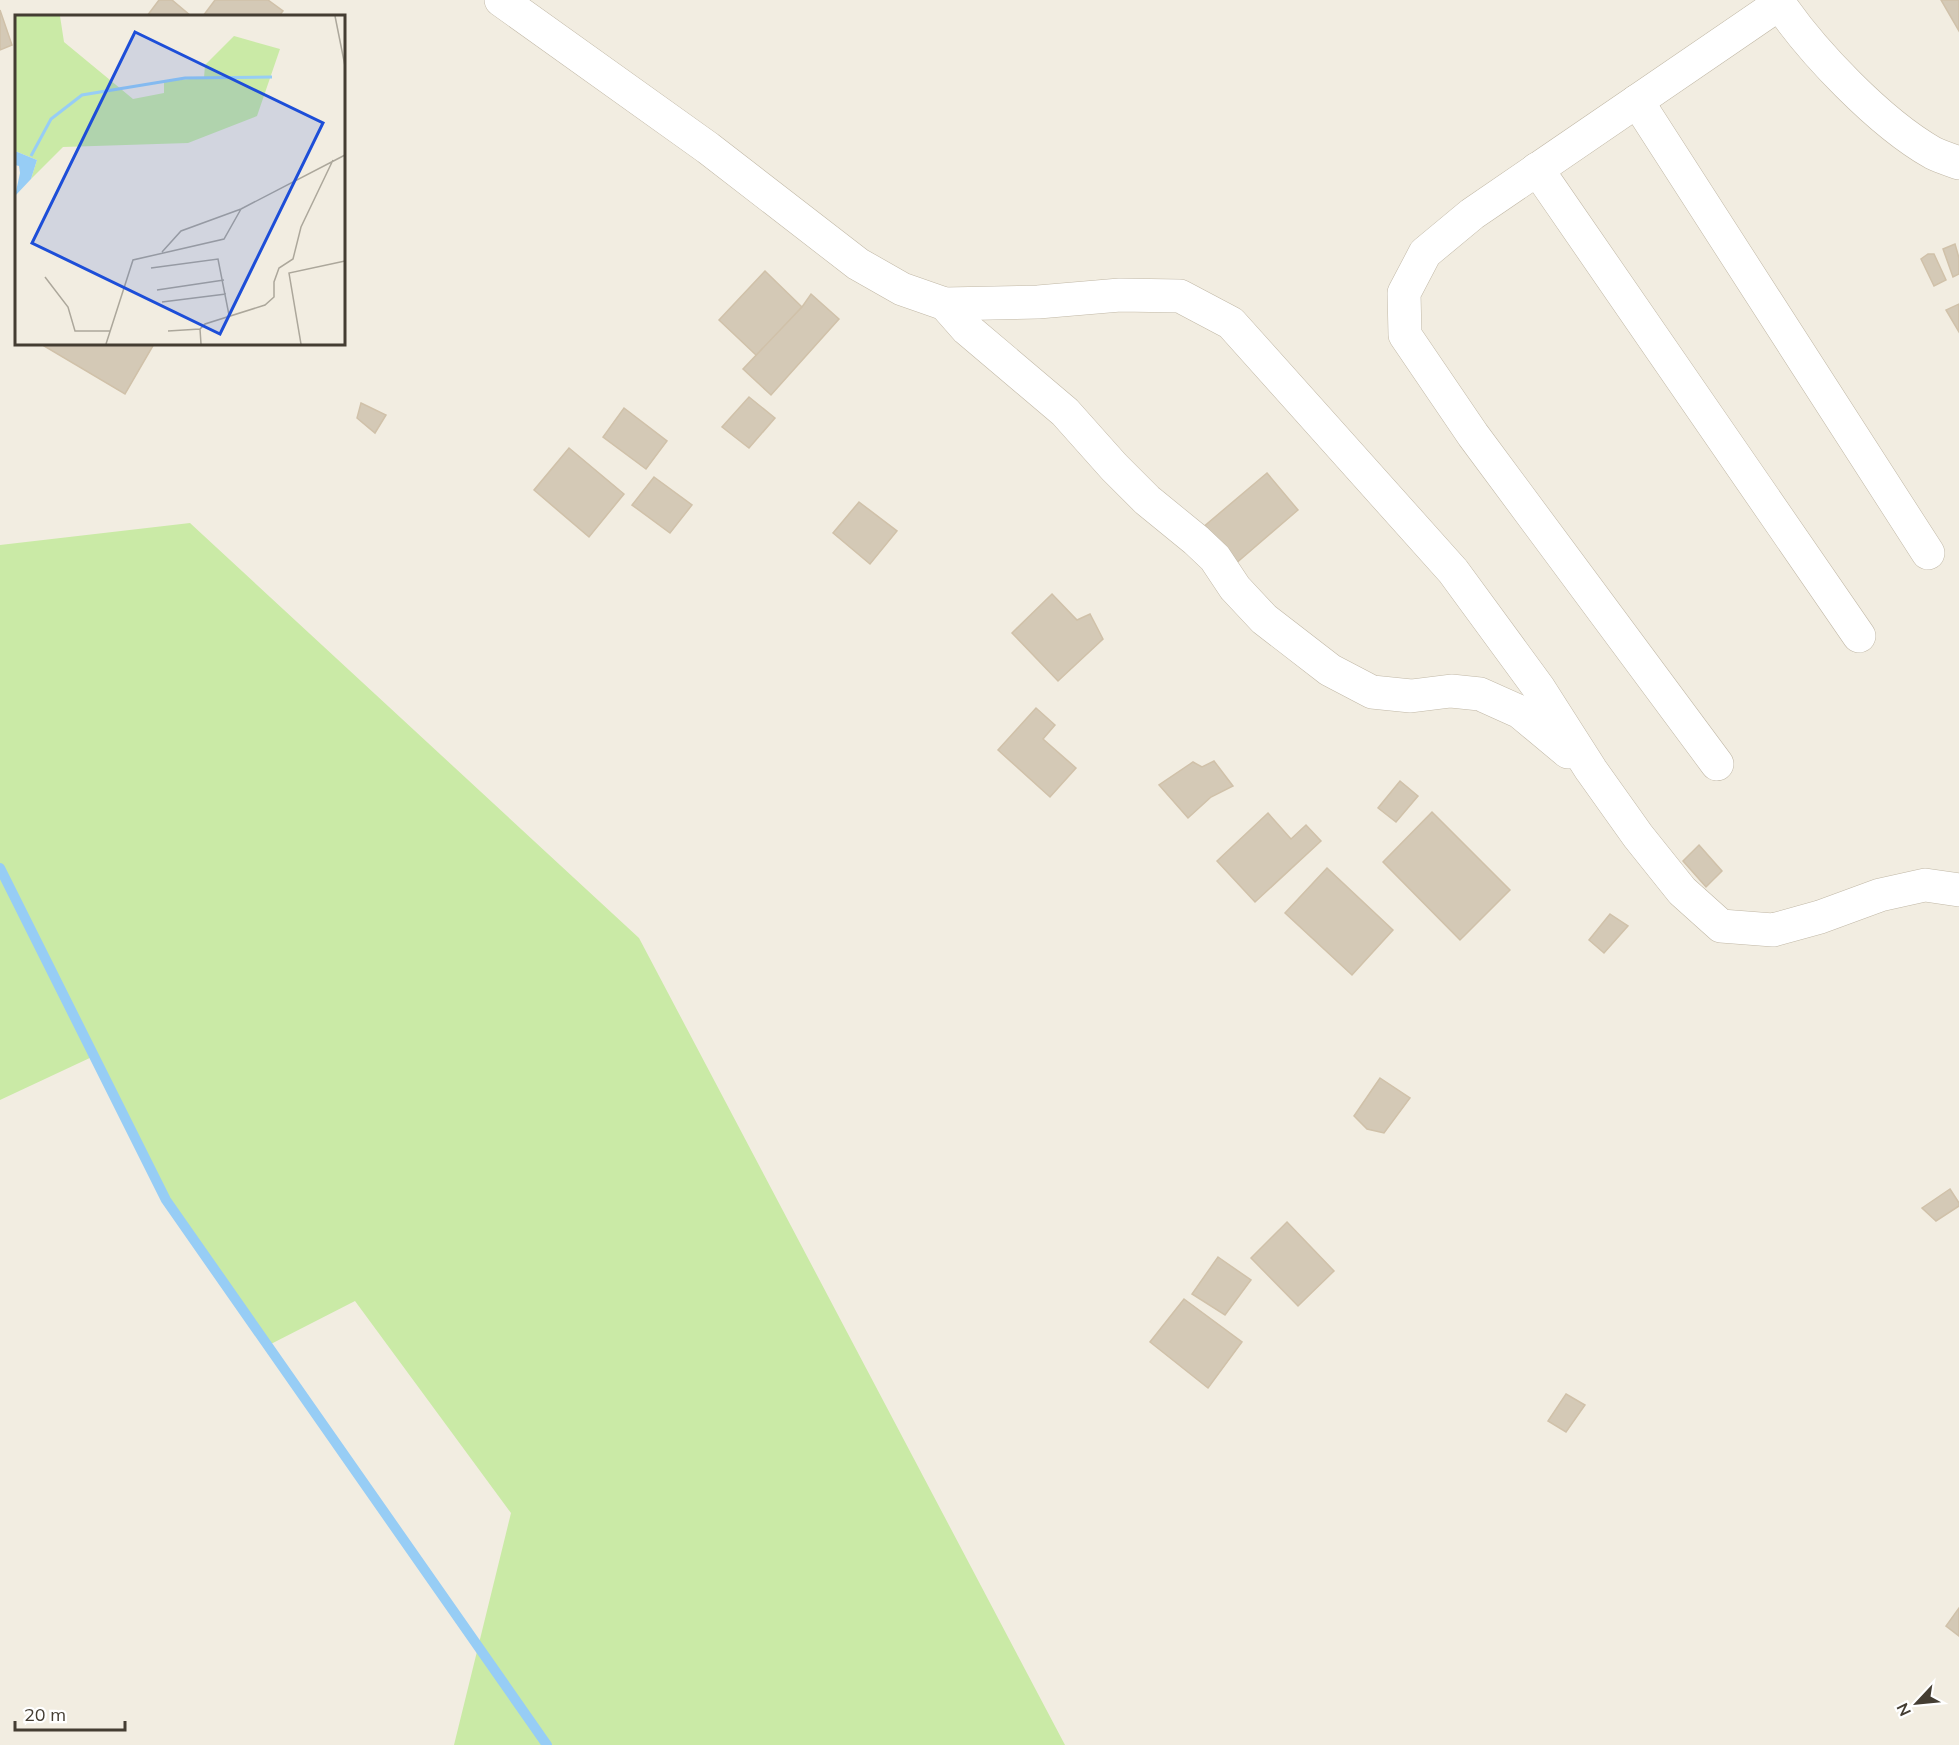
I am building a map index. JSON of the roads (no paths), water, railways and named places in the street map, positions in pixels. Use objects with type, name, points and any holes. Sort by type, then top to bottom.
[{"type":"street","points":[[501,0],[708,148],[858,264],[902,289],[945,304],[1038,302],[1120,295],[1180,297],[1231,323],[1453,571],[1538,687],[1591,770],[1638,836],[1682,891],[1721,926],[1773,930],[1820,917],[1880,895],[1925,885],[1959,890]]},
{"type":"street","points":[[1717,764],[1473,435],[1405,335],[1404,293],[1425,253],[1472,214],[1778,2],[1838,74],[1889,122],[1934,153],[1959,163]]},
{"type":"street","points":[[1637,101],[1928,553]]},
{"type":"street","points":[[1537,169],[1859,636]]},
{"type":"street","points":[[945,304],[967,329],[1065,412],[1113,467],[1147,500],[1215,558],[1235,588],[1264,619],[1330,670],[1372,692],[1411,696],[1451,691],[1480,694],[1520,712],[1591,770]]},
{"type":"waterway","points":[[0,868],[166,1200],[547,1745]]}]
